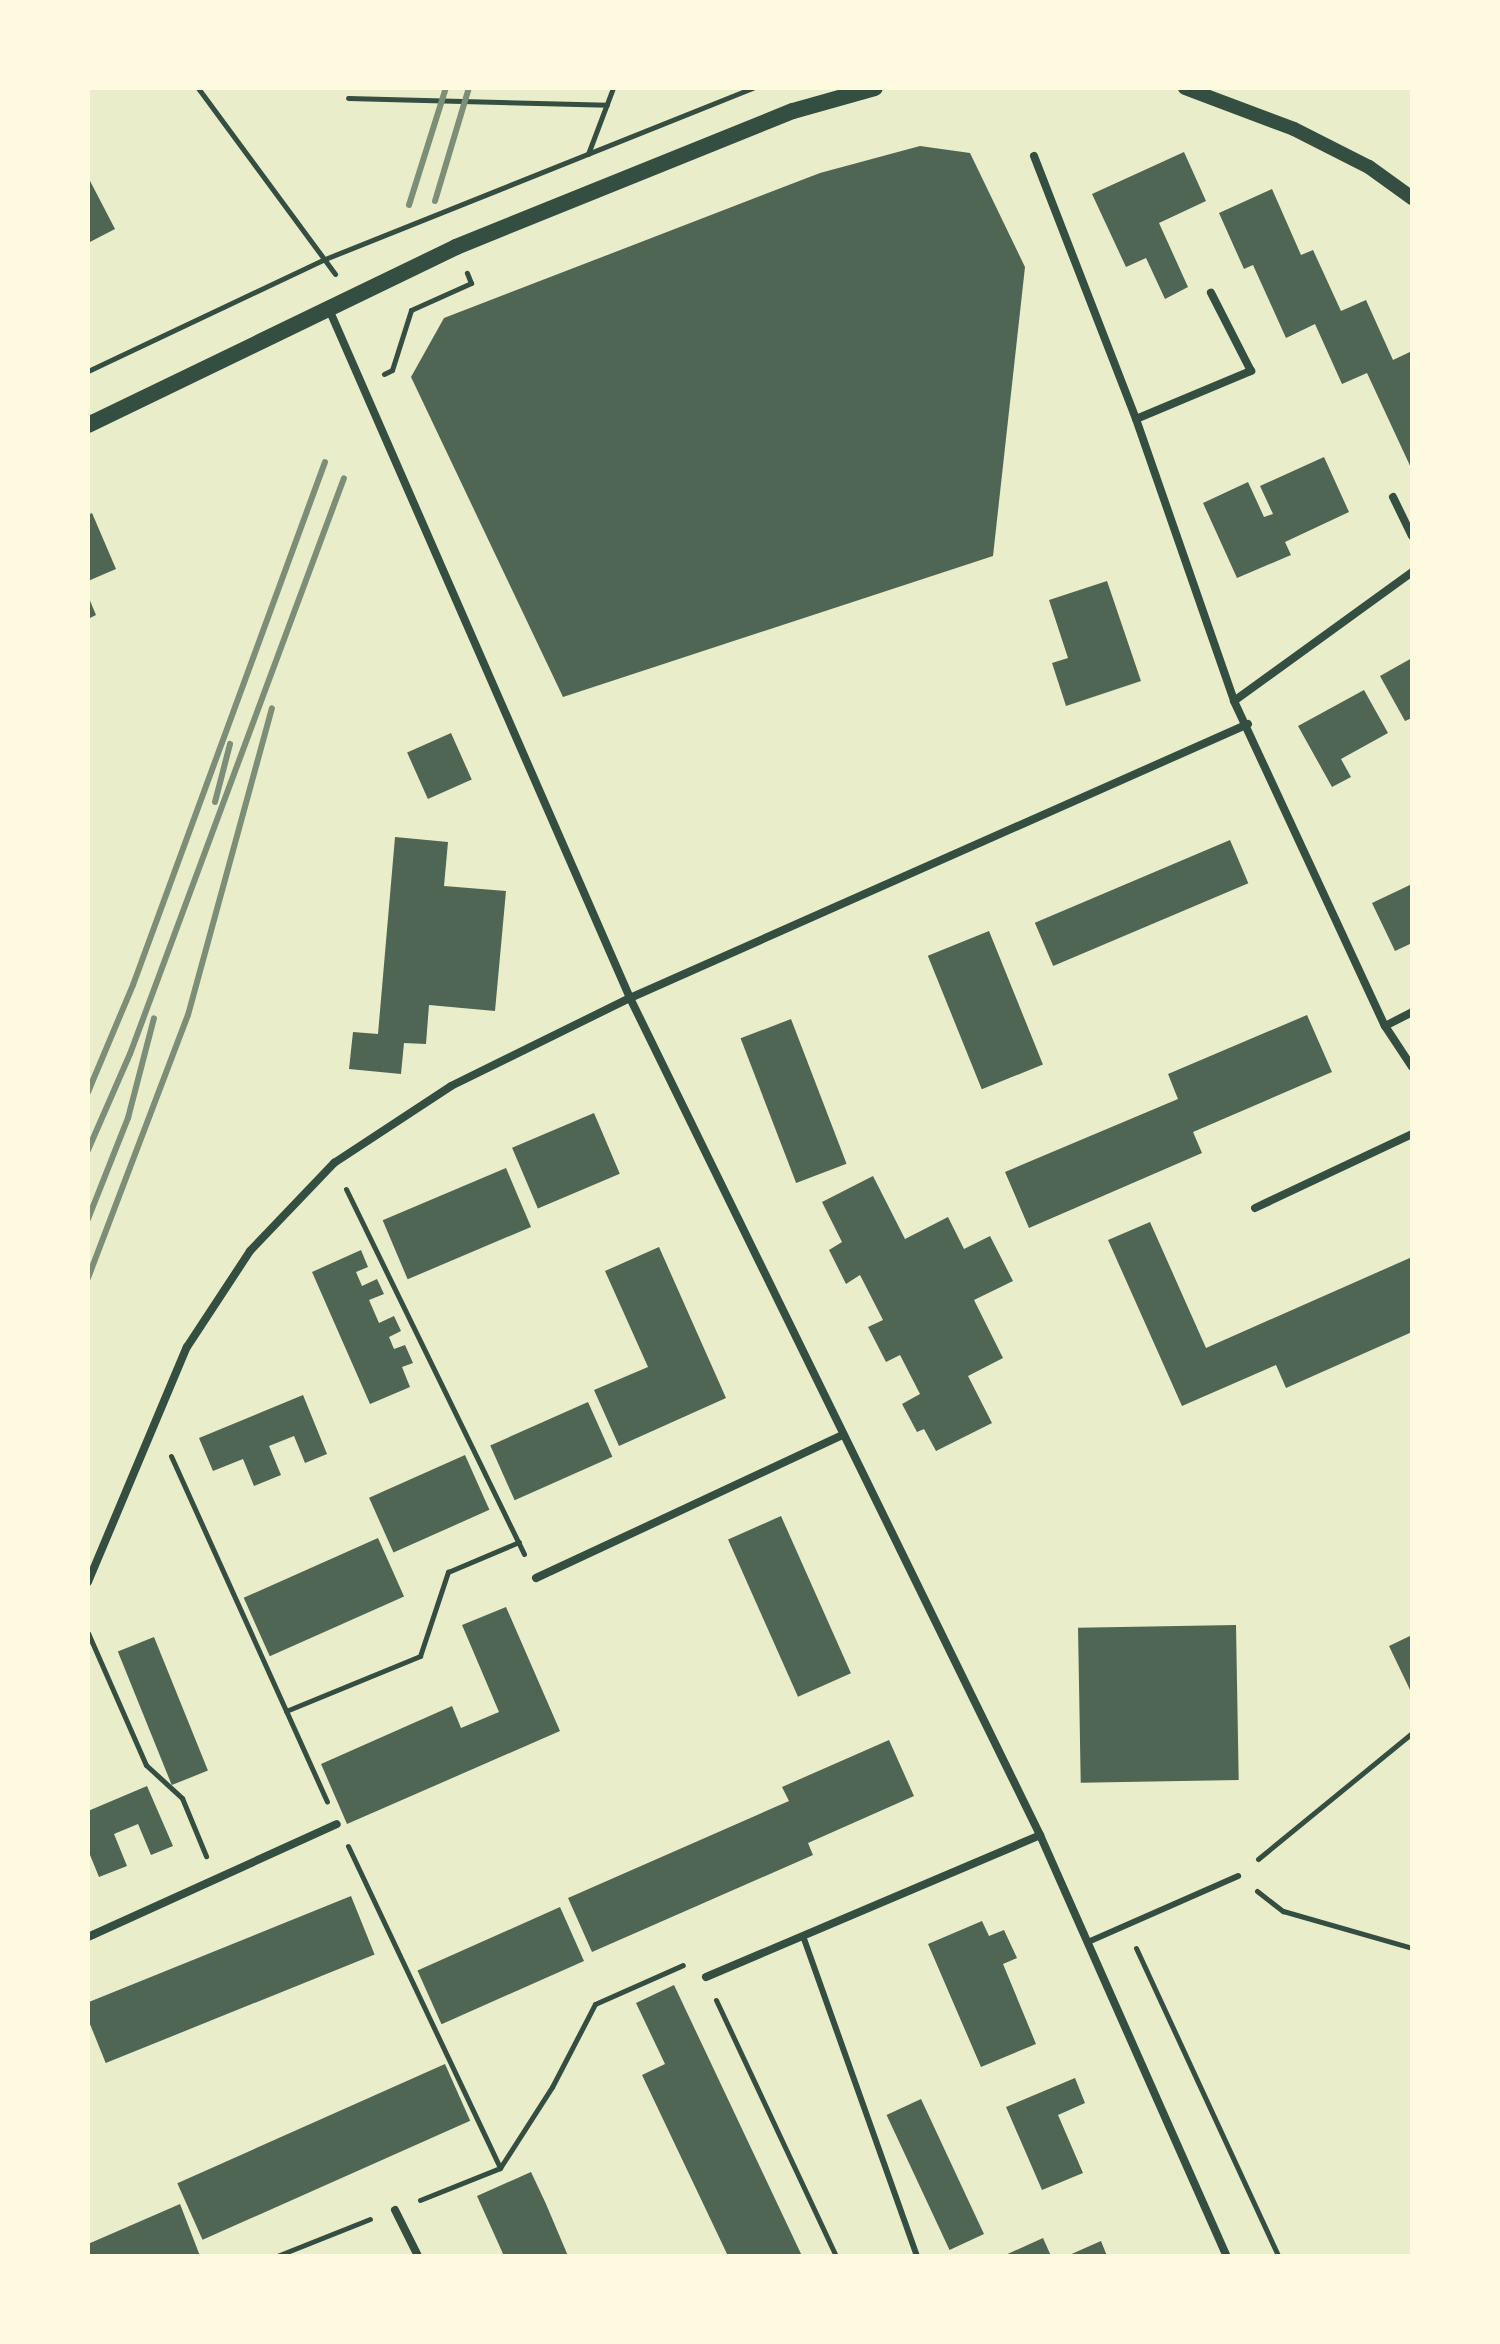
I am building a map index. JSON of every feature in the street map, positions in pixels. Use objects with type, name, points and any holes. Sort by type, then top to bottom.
[{"type":"main road","points":[[88,425],[456,247],[780,117],[875,88]]},
{"type":"street","points":[[1185,88],[1294,129],[1369,167],[1412,198]]},
{"type":"street","points":[[1034,156],[1136,419],[1234,701],[1248,724],[1385,1026],[1412,1067]]},
{"type":"street","points":[[1136,419],[1251,371],[1211,293]]},
{"type":"street","points":[[328,307],[630,998],[1040,1835],[1227,2256]]},
{"type":"street","points":[[1393,497],[1412,536]]},
{"type":"street","points":[[1234,701],[1412,572]]},
{"type":"street","points":[[88,1582],[154,1419],[187,1347],[250,1251],[334,1163],[451,1086],[630,998],[1248,724]]},
{"type":"street","points":[[1385,1026],[1412,1012]]},
{"type":"street","points":[[1255,1208],[1412,1134]]},
{"type":"street","points":[[536,1578],[843,1435]]},
{"type":"street","points":[[88,1937],[337,1824]]},
{"type":"street","points":[[706,1977],[1040,1835]]},
{"type":"street","points":[[395,2210],[418,2256]]},
{"type":"lane","points":[[1088,1942],[1238,1876]]},
{"type":"lane","points":[[803,1936],[917,2256]]},
{"type":"path","points":[[198,88],[351,296]]},
{"type":"path","points":[[588,154],[613,88]]},
{"type":"path","points":[[88,371],[325,259],[753,88]]},
{"type":"path","points":[[348,98],[607,105]]},
{"type":"path","points":[[361,387],[392,370],[411,310],[471,283],[441,213]]},
{"type":"path","points":[[334,1163],[536,1578]]},
{"type":"path","points":[[154,1419],[337,1824],[500,2168]]},
{"type":"path","points":[[286,1711],[420,1656],[448,1572],[519,1542]]},
{"type":"path","points":[[88,1633],[146,1765],[182,1798],[215,1880]]},
{"type":"path","points":[[1412,1733],[1238,1876],[1283,1911],[1412,1948]]},
{"type":"path","points":[[1126,1925],[1278,2256]]},
{"type":"path","points":[[277,2256],[500,2168],[552,2087],[595,2004],[680,1963],[706,1977],[836,2256]]},
{"type":"building","points":[[920,146],[970,153],[1025,267],[993,556],[563,697],[411,377],[444,318],[820,173]]},
{"type":"building","points":[[1184,152],[1206,201],[1159,223],[1188,287],[1165,299],[1146,258],[1126,267],[1092,194]]},
{"type":"building","points":[[88,177],[115,229],[88,243]]},
{"type":"building","points":[[1272,189],[1301,255],[1313,250],[1341,311],[1366,300],[1393,360],[1412,351],[1412,470],[1367,373],[1342,384],[1315,324],[1286,338],[1253,265],[1244,269],[1219,213]]},
{"type":"building","points":[[1324,457],[1349,512],[1285,542],[1291,555],[1237,578],[1203,503],[1248,482],[1264,517],[1273,514],[1260,486]]},
{"type":"building","points":[[92,513],[116,569],[88,581],[88,515]]},
{"type":"building","points":[[1107,581],[1141,681],[1066,706],[1052,663],[1068,658],[1049,600]]},
{"type":"building","points":[[88,596],[96,615],[88,619]]},
{"type":"building","points":[[1412,658],[1412,718],[1405,721],[1380,676]]},
{"type":"building","points":[[1364,690],[1388,733],[1341,759],[1351,777],[1332,787],[1298,726]]},
{"type":"building","points":[[451,733],[472,780],[428,799],[407,753]]},
{"type":"building","points":[[395,837],[448,842],[444,886],[506,891],[495,1011],[429,1005],[426,1044],[404,1043],[401,1074],[349,1069],[353,1032],[378,1034]]},
{"type":"building","points":[[1230,840],[1248,883],[1053,966],[1035,923]]},
{"type":"building","points":[[1412,884],[1412,943],[1395,951],[1372,903]]},
{"type":"building","points":[[989,931],[1043,1065],[982,1089],[928,956]]},
{"type":"building","points":[[1307,1015],[1332,1072],[1193,1132],[1202,1153],[1029,1228],[1005,1172],[1178,1099],[1168,1074]]},
{"type":"building","points":[[791,1019],[847,1164],[796,1183],[741,1038]]},
{"type":"building","points":[[594,1113],[620,1174],[538,1209],[512,1148]]},
{"type":"building","points":[[506,1168],[531,1227],[408,1279],[383,1220]]},
{"type":"building","points":[[873,1176],[905,1239],[948,1217],[964,1249],[990,1236],[1013,1281],[974,1300],[1003,1358],[968,1376],[992,1423],[936,1451],[924,1429],[917,1432],[902,1404],[920,1394],[900,1355],[886,1362],[868,1327],[883,1320],[860,1275],[846,1284],[829,1250],[842,1242],[822,1202]]},
{"type":"building","points":[[1150,1222],[1206,1348],[1412,1257],[1412,1332],[1286,1388],[1276,1365],[1182,1406],[1108,1240]]},
{"type":"building","points":[[659,1247],[726,1398],[619,1446],[594,1390],[648,1367],[605,1271]]},
{"type":"building","points":[[361,1250],[368,1267],[356,1272],[362,1286],[377,1279],[384,1294],[369,1300],[379,1323],[394,1316],[401,1331],[389,1337],[394,1349],[405,1345],[413,1363],[402,1367],[410,1387],[370,1404],[312,1272]]},
{"type":"building","points":[[303,1395],[327,1454],[305,1463],[294,1436],[269,1446],[281,1475],[254,1486],[243,1459],[213,1471],[199,1438]]},
{"type":"building","points":[[588,1402],[612,1457],[515,1500],[490,1446]]},
{"type":"building","points":[[465,1455],[489,1510],[393,1553],[369,1498]]},
{"type":"building","points":[[781,1516],[851,1673],[798,1697],[728,1540]]},
{"type":"building","points":[[378,1538],[404,1596],[270,1656],[244,1598]]},
{"type":"building","points":[[506,1607],[560,1731],[347,1824],[321,1764],[452,1706],[461,1728],[499,1712],[462,1625]]},
{"type":"building","points":[[1236,1625],[1239,1780],[1081,1783],[1078,1628]]},
{"type":"building","points":[[1412,1635],[1412,1694],[1389,1646]]},
{"type":"building","points":[[154,1637],[208,1771],[172,1785],[118,1652]]},
{"type":"building","points":[[889,1740],[914,1796],[808,1843],[813,1855],[592,1952],[568,1898],[789,1801],[782,1787]]},
{"type":"building","points":[[147,1786],[173,1846],[151,1855],[138,1824],[114,1834],[127,1866],[99,1877],[88,1850],[88,1811]]},
{"type":"building","points":[[351,1896],[375,1954],[106,2063],[88,2019],[88,2002]]},
{"type":"building","points":[[560,1907],[584,1961],[441,2024],[417,1970]]},
{"type":"building","points":[[982,1921],[989,1936],[1004,1930],[1017,1958],[1003,1964],[1036,2044],[981,2067],[928,1944]]},
{"type":"building","points":[[674,1985],[802,2256],[728,2256],[642,2075],[665,2064],[636,2003]]},
{"type":"building","points":[[445,2064],[470,2121],[203,2240],[177,2183]]},
{"type":"building","points":[[1075,2078],[1085,2103],[1058,2115],[1083,2173],[1042,2190],[1006,2107]]},
{"type":"building","points":[[921,2099],[984,2234],[950,2250],[887,2115]]},
{"type":"building","points":[[531,2172],[568,2256],[504,2256],[477,2196]]},
{"type":"building","points":[[180,2204],[200,2256],[88,2256],[88,2244]]},
{"type":"building","points":[[1043,2238],[1051,2256],[1003,2256]]},
{"type":"building","points":[[1101,2241],[1107,2256],[1067,2256]]},
{"type":"railway","points":[[409,205],[446,88]]},
{"type":"railway","points":[[435,201],[469,88]]},
{"type":"railway","points":[[88,1092],[133,985],[325,462]]},
{"type":"railway","points":[[88,1150],[130,1054],[344,478]]},
{"type":"railway","points":[[88,1278],[188,1015],[272,708]]},
{"type":"railway","points":[[215,802],[230,744]]},
{"type":"railway","points":[[88,1219],[128,1118],[154,1018]]}]
